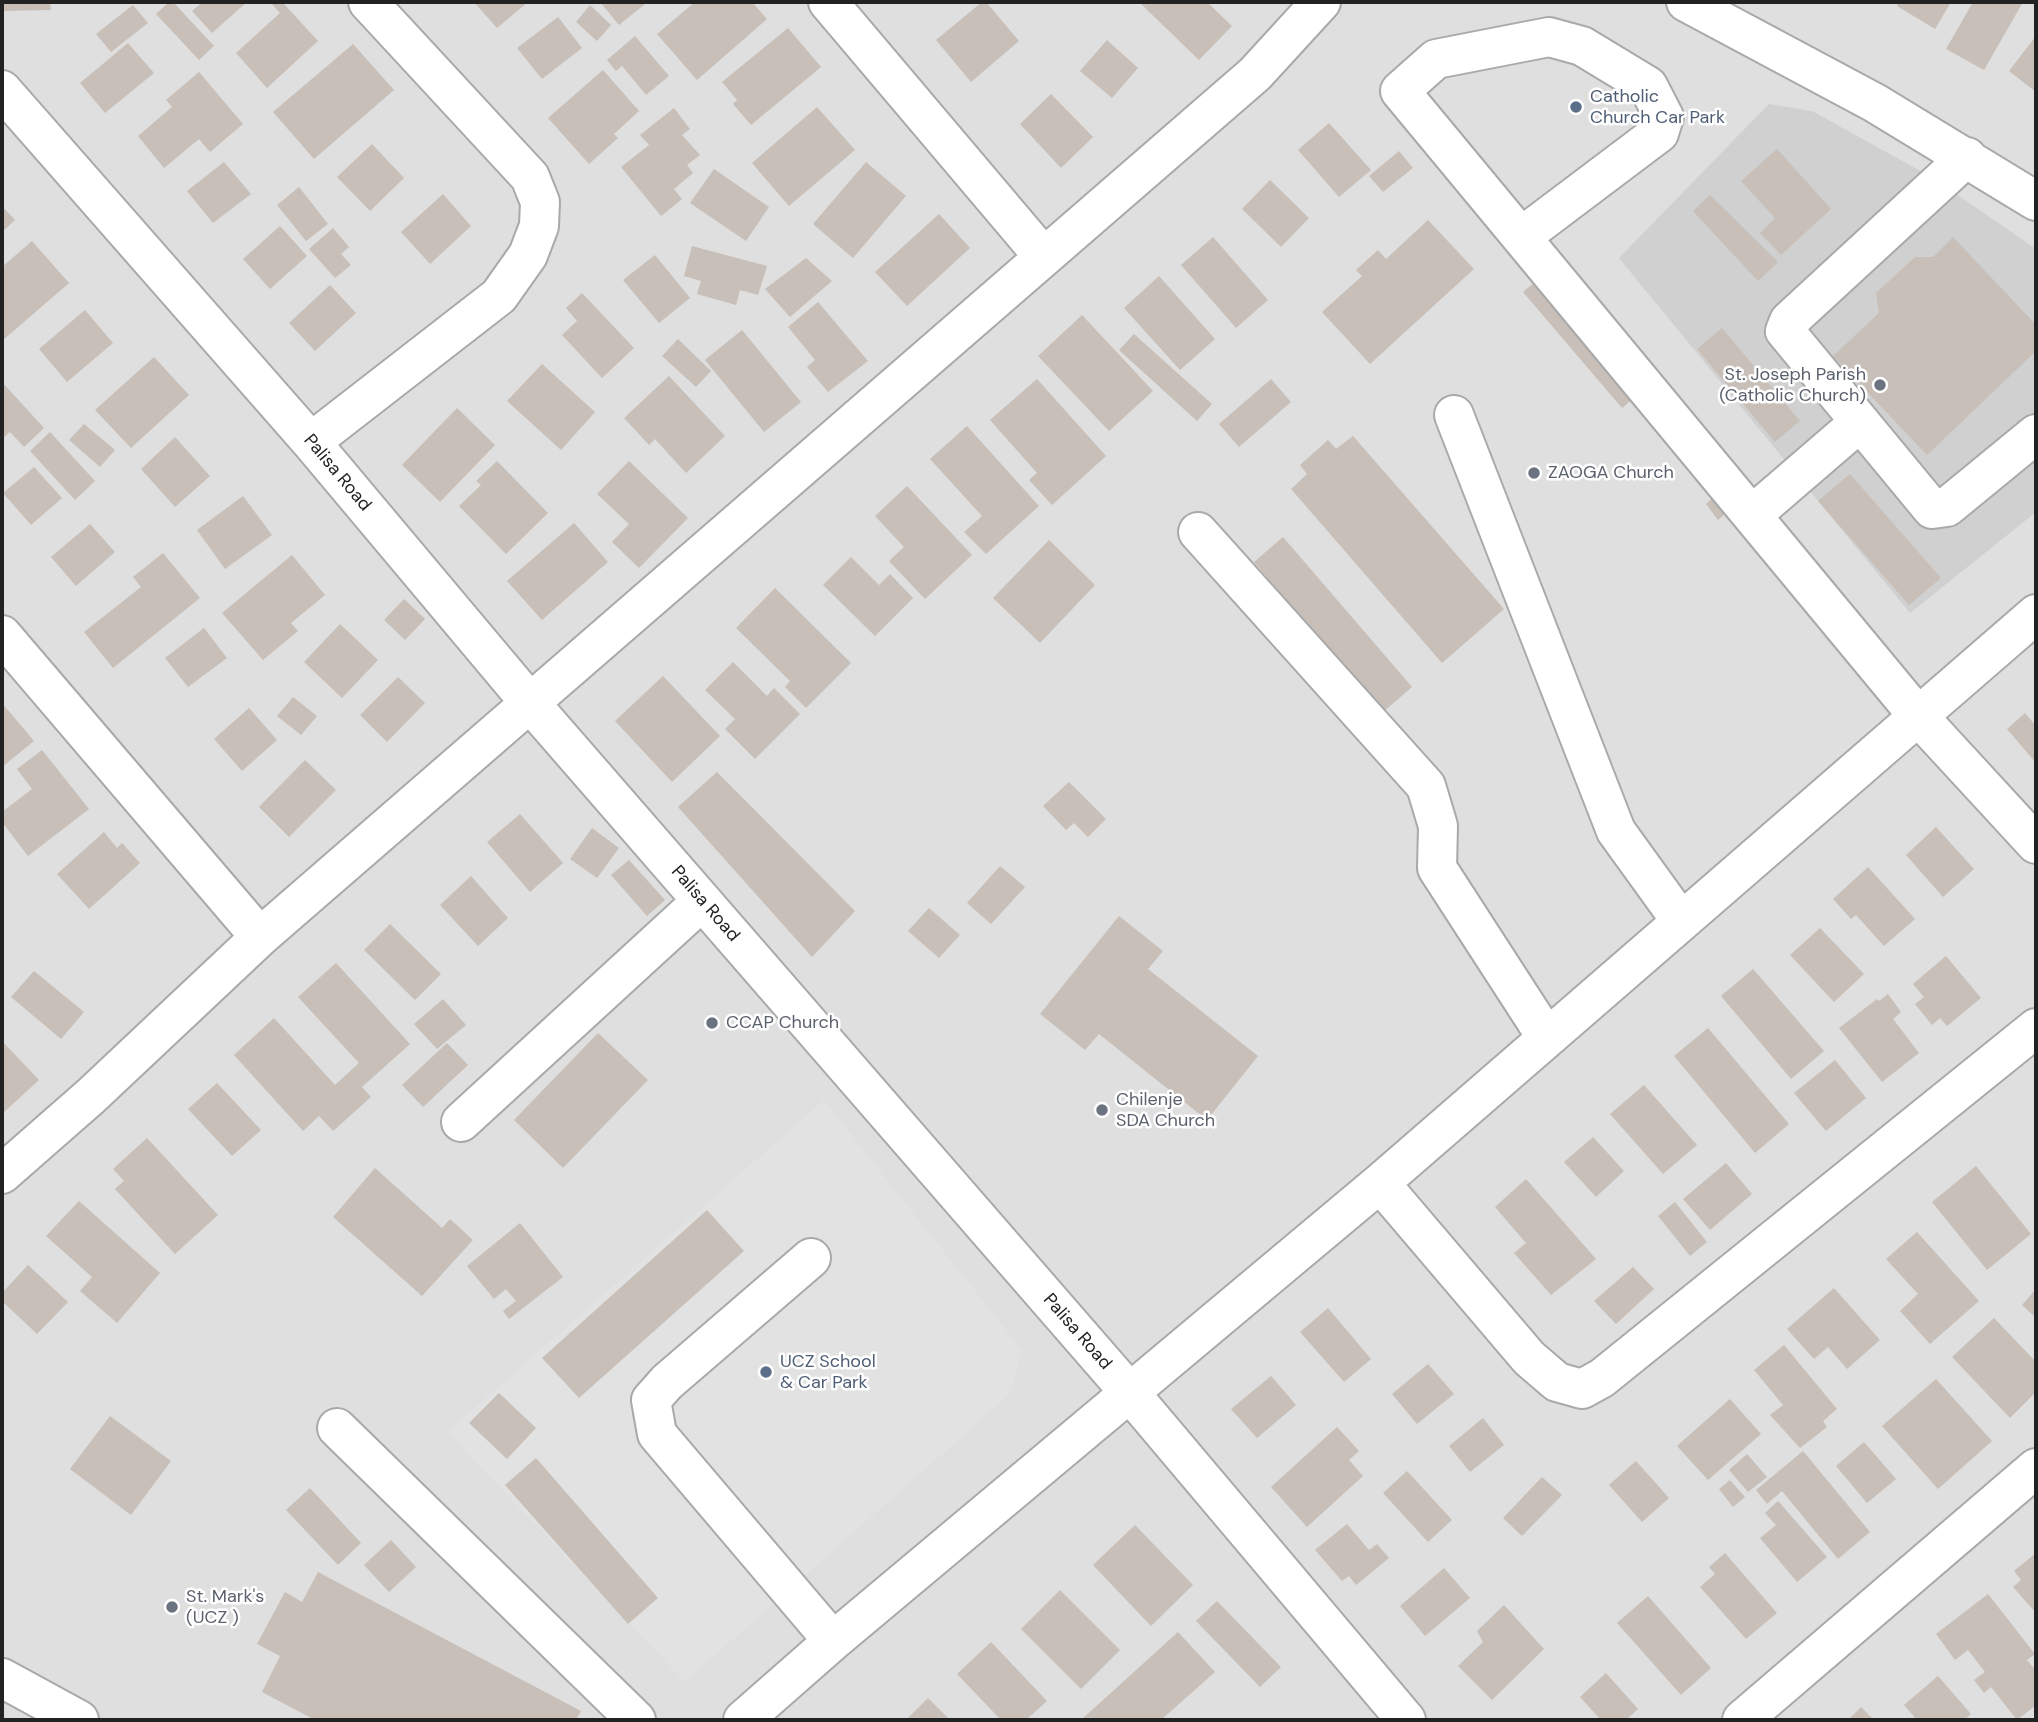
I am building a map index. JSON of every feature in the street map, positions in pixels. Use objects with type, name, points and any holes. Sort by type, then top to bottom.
[{"type":"street","points":[[311,442],[499,296],[528,255],[539,226],[540,202],[530,177],[368,2]]},
{"type":"street","points":[[828,2],[1043,256]]},
{"type":"street","points":[[2,1174],[91,1096],[260,937],[1255,74],[1321,2]]},
{"type":"street","points":[[1686,2],[1875,103],[2036,201]]},
{"type":"street","points":[[1521,237],[1659,133],[1664,117],[1648,86],[1582,46],[1549,37],[1436,60],[1400,91],[1521,237],[1752,515],[1918,716],[2036,844]]},
{"type":"street","name":"Palisa Road","points":[[2,90],[311,442],[531,704],[1130,1392],[1406,1720]]},
{"type":"street","points":[[1967,157],[1788,321],[1785,331],[1932,509],[1947,507],[2036,434]]},
{"type":"street","points":[[1454,415],[1616,831],[1681,921]]},
{"type":"street","points":[[1752,515],[1860,422]]},
{"type":"street","points":[[1198,532],[1426,786],[1438,826],[1437,868],[1547,1038]]},
{"type":"street","points":[[743,1720],[833,1641],[1380,1183],[2036,614]]},
{"type":"street","points":[[2,635],[260,937]]},
{"type":"street","points":[[461,1122],[702,901]]},
{"type":"street","points":[[1380,1183],[1529,1358],[1557,1382],[1582,1389],[1602,1378],[2036,1028]]},
{"type":"street","points":[[811,1258],[667,1382],[652,1400],[657,1434],[833,1641]]},
{"type":"street","points":[[337,1427],[636,1720]]},
{"type":"street","points":[[1742,1720],[2036,1468]]},
{"type":"street","points":[[2,1678],[79,1720]]},
{"type":"shaded area","points":[[2,2],[2036,2],[2036,1720],[2,1720]]},
{"type":"shaded area","name":"St. Joseph Parish (Catholic Church)","points":[[1769,104],[1812,111],[1933,178],[2036,249],[2036,512],[1910,613],[1619,258]]},
{"type":"shaded area","name":"UCZ School & Car Park","points":[[824,1100],[1022,1350],[1010,1394],[685,1682],[447,1432]]},
{"type":"building","points":[[2,2],[50,2],[51,10],[2,11]]},
{"type":"building","points":[[169,2],[173,2],[214,46],[199,60],[156,14]]},
{"type":"building","points":[[203,2],[247,2],[212,33],[192,11]]},
{"type":"building","points":[[270,2],[287,2],[284,4],[318,41],[267,88],[236,53],[280,13]]},
{"type":"building","points":[[474,2],[528,2],[497,28]]},
{"type":"building","points":[[600,2],[643,2],[645,4],[619,25]]},
{"type":"building","points":[[695,2],[752,2],[767,19],[697,80],[657,34]]},
{"type":"building","points":[[982,2],[986,2],[1019,41],[971,82],[936,40]]},
{"type":"building","points":[[1139,2],[1207,2],[1232,26],[1199,60]]},
{"type":"building","points":[[1899,2],[1951,2],[1935,29],[1897,6]]},
{"type":"building","points":[[1973,2],[2023,2],[1984,70],[1946,49]]},
{"type":"building","points":[[133,5],[148,23],[111,52],[96,34]]},
{"type":"building","points":[[590,5],[611,25],[597,41],[576,22]]},
{"type":"building","points":[[558,17],[582,48],[542,79],[517,48]]},
{"type":"building","points":[[788,28],[821,67],[751,125],[733,104],[737,100],[722,82]]},
{"type":"building","points":[[635,36],[669,76],[646,95],[622,66],[616,71],[607,60]]},
{"type":"building","points":[[2036,36],[2036,92],[2009,71]]},
{"type":"building","points":[[1107,40],[1138,68],[1112,98],[1080,71]]},
{"type":"building","points":[[128,43],[154,73],[105,113],[80,83]]},
{"type":"building","points":[[353,44],[394,90],[314,159],[273,112]]},
{"type":"building","points":[[603,70],[639,111],[614,134],[618,138],[589,164],[548,118]]},
{"type":"building","points":[[199,72],[243,124],[210,152],[199,139],[164,168],[138,136],[172,107],[166,100]]},
{"type":"building","points":[[1051,94],[1093,137],[1061,168],[1020,124]]},
{"type":"building","points":[[817,107],[855,150],[789,206],[752,163]]},
{"type":"building","points":[[674,108],[690,129],[682,135],[700,155],[687,165],[693,173],[674,189],[682,199],[661,216],[621,167],[649,145],[640,135]]},
{"type":"building","points":[[1329,123],[1371,170],[1339,197],[1298,150]]},
{"type":"building","points":[[372,144],[404,178],[370,211],[337,177]]},
{"type":"building","points":[[1777,149],[1831,209],[1781,255],[1760,233],[1775,218],[1741,181]]},
{"type":"building","points":[[1399,151],[1413,168],[1383,192],[1369,176]]},
{"type":"building","points":[[224,162],[251,194],[213,223],[187,191]]},
{"type":"building","points":[[866,162],[906,196],[853,258],[813,224]]},
{"type":"building","points":[[714,169],[769,207],[746,241],[690,203]]},
{"type":"building","points":[[1270,180],[1309,218],[1281,247],[1242,209]]},
{"type":"building","points":[[299,187],[328,224],[306,241],[277,205]]},
{"type":"building","points":[[443,194],[471,226],[430,264],[401,232]]},
{"type":"building","points":[[1710,195],[1778,262],[1758,281],[1693,211]]},
{"type":"building","points":[[2,206],[15,220],[2,232]]},
{"type":"building","points":[[939,214],[970,248],[907,306],[875,272]]},
{"type":"building","points":[[1428,220],[1474,269],[1370,364],[1322,312],[1362,276],[1356,270],[1378,250],[1386,259]]},
{"type":"building","points":[[280,226],[307,256],[270,289],[243,259]]},
{"type":"building","points":[[333,228],[349,247],[341,254],[351,265],[335,278],[309,249]]},
{"type":"building","points":[[1213,237],[1268,300],[1236,328],[1181,265]]},
{"type":"building","points":[[1953,237],[2036,325],[2036,351],[1927,455],[1833,356],[1879,313],[1876,293],[1915,257],[1933,257]]},
{"type":"building","points":[[32,241],[69,283],[2,341],[2,267]]},
{"type":"building","points":[[692,246],[767,266],[758,295],[740,290],[736,305],[697,294],[701,281],[684,276]]},
{"type":"building","points":[[655,255],[690,298],[659,323],[623,280]]},
{"type":"building","points":[[806,258],[832,281],[790,317],[765,289]]},
{"type":"building","points":[[1544,274],[1643,390],[1622,408],[1523,292]]},
{"type":"building","points":[[1159,276],[1215,339],[1180,370],[1124,308]]},
{"type":"building","points":[[330,285],[356,313],[315,351],[289,323]]},
{"type":"building","points":[[582,293],[634,348],[602,378],[562,335],[577,321],[566,308]]},
{"type":"building","points":[[818,302],[868,361],[828,392],[807,367],[815,360],[788,327]]},
{"type":"building","points":[[85,310],[113,343],[67,382],[39,349]]},
{"type":"building","points":[[1082,315],[1153,391],[1109,431],[1038,356]]},
{"type":"building","points":[[1722,328],[1800,421],[1775,442],[1697,349]]},
{"type":"building","points":[[742,330],[801,402],[764,432],[705,360]]},
{"type":"building","points":[[1134,334],[1212,404],[1197,421],[1119,350]]},
{"type":"building","points":[[678,339],[711,371],[696,387],[662,356]]},
{"type":"building","points":[[154,357],[189,395],[131,448],[95,410]]},
{"type":"building","points":[[542,364],[595,412],[561,450],[507,401]]},
{"type":"building","points":[[669,376],[725,436],[686,473],[655,439],[649,445],[624,418]]},
{"type":"building","points":[[1037,379],[1106,456],[1052,505],[1029,480],[1037,473],[990,420]]},
{"type":"building","points":[[1271,379],[1291,402],[1239,447],[1219,424]]},
{"type":"building","points":[[2,382],[44,428],[24,447],[10,432],[2,439]]},
{"type":"building","points":[[457,408],[495,445],[440,502],[402,465]]},
{"type":"building","points":[[84,424],[115,450],[100,467],[69,440]]},
{"type":"building","points":[[967,426],[1039,506],[986,554],[964,532],[982,516],[930,459]]},
{"type":"building","points":[[50,432],[95,481],[75,500],[30,451]]},
{"type":"building","points":[[1353,436],[1504,609],[1442,663],[1291,489],[1307,474],[1300,465],[1328,440],[1336,449]]},
{"type":"building","points":[[175,437],[210,476],[175,507],[141,469]]},
{"type":"building","points":[[497,461],[548,513],[506,554],[459,506],[481,485],[476,481]]},
{"type":"building","points":[[629,461],[688,518],[639,568],[612,542],[629,524],[597,494]]},
{"type":"building","points":[[34,467],[62,498],[31,525],[3,493]]},
{"type":"building","points":[[1850,474],[1941,578],[1909,605],[1818,501]]},
{"type":"building","points":[[907,486],[972,555],[925,599],[889,561],[904,547],[875,516]]},
{"type":"building","points":[[1716,495],[1730,510],[1718,520],[1706,504]]},
{"type":"building","points":[[243,496],[272,535],[225,569],[197,530]]},
{"type":"building","points":[[574,523],[608,562],[542,620],[507,581]]},
{"type":"building","points":[[90,524],[115,552],[76,586],[51,557]]},
{"type":"building","points":[[1283,537],[1412,687],[1382,713],[1254,562]]},
{"type":"building","points":[[1049,540],[1095,585],[1040,643],[993,598]]},
{"type":"building","points":[[163,553],[200,598],[113,668],[84,632],[141,587],[133,577]]},
{"type":"building","points":[[292,555],[325,595],[291,623],[298,631],[263,660],[222,613]]},
{"type":"building","points":[[851,557],[879,585],[890,574],[913,598],[875,636],[823,585]]},
{"type":"building","points":[[775,588],[851,663],[806,708],[785,687],[790,681],[736,628]]},
{"type":"building","points":[[404,599],[425,619],[405,640],[384,620]]},
{"type":"building","points":[[340,624],[378,660],[342,698],[304,662]]},
{"type":"building","points":[[204,628],[227,658],[188,687],[165,658]]},
{"type":"building","points":[[733,662],[767,696],[774,688],[800,714],[755,759],[725,729],[735,719],[705,690]]},
{"type":"building","points":[[663,676],[720,736],[672,782],[615,721]]},
{"type":"building","points":[[398,677],[425,703],[387,742],[360,715]]},
{"type":"building","points":[[293,697],[317,716],[301,735],[277,716]]},
{"type":"building","points":[[2,703],[34,741],[2,767]]},
{"type":"building","points":[[249,708],[277,740],[242,771],[214,739]]},
{"type":"building","points":[[2025,713],[2036,726],[2036,763],[2007,729]]},
{"type":"building","points":[[42,750],[89,809],[28,856],[2,822],[2,812],[32,789],[17,769]]},
{"type":"building","points":[[305,760],[336,790],[289,837],[259,807]]},
{"type":"building","points":[[717,772],[855,911],[812,957],[678,807]]},
{"type":"building","points":[[1069,782],[1106,819],[1088,837],[1074,823],[1066,830],[1043,806]]},
{"type":"building","points":[[520,814],[563,863],[530,892],[487,842]]},
{"type":"building","points":[[1936,827],[1974,869],[1943,897],[1906,855]]},
{"type":"building","points":[[592,828],[619,848],[597,878],[570,859]]},
{"type":"building","points":[[104,832],[117,848],[122,843],[140,863],[89,909],[57,874]]},
{"type":"building","points":[[629,860],[665,900],[647,916],[611,875]]},
{"type":"building","points":[[1000,866],[1025,887],[991,924],[967,903]]},
{"type":"building","points":[[1868,867],[1915,919],[1884,946],[1856,915],[1851,919],[1833,899]]},
{"type":"building","points":[[471,876],[508,918],[478,946],[440,905]]},
{"type":"building","points":[[929,908],[960,935],[939,958],[908,931]]},
{"type":"building","points":[[1119,916],[1163,951],[1148,969],[1258,1056],[1207,1120],[1099,1034],[1085,1050],[1040,1014]]},
{"type":"building","points":[[390,924],[441,974],[415,1000],[364,950]]},
{"type":"building","points":[[1820,928],[1864,974],[1834,1002],[1790,955]]},
{"type":"building","points":[[1946,956],[1981,998],[1947,1026],[1940,1018],[1932,1025],[1915,1004],[1924,997],[1913,984]]},
{"type":"building","points":[[336,963],[410,1044],[362,1087],[371,1097],[333,1131],[319,1116],[303,1131],[234,1055],[274,1018],[335,1085],[359,1063],[298,997]]},
{"type":"building","points":[[1753,969],[1824,1051],[1791,1079],[1721,996]]},
{"type":"building","points":[[34,971],[84,1012],[61,1039],[11,997]]},
{"type":"building","points":[[1888,994],[1901,1012],[1893,1019],[1919,1053],[1882,1082],[1839,1028],[1877,999],[1879,1001]]},
{"type":"building","points":[[443,999],[466,1025],[437,1049],[414,1024]]},
{"type":"building","points":[[1708,1028],[1789,1124],[1755,1153],[1674,1056]]},
{"type":"building","points":[[598,1033],[648,1080],[563,1168],[514,1120]]},
{"type":"building","points":[[2,1041],[39,1080],[3,1113],[2,1112]]},
{"type":"building","points":[[447,1043],[468,1065],[423,1107],[402,1085]]},
{"type":"building","points":[[1835,1060],[1866,1098],[1826,1131],[1794,1093]]},
{"type":"building","points":[[217,1083],[261,1130],[232,1156],[188,1109]]},
{"type":"building","points":[[1644,1085],[1697,1145],[1663,1174],[1610,1114]]},
{"type":"building","points":[[1593,1137],[1624,1171],[1596,1197],[1564,1162]]},
{"type":"building","points":[[147,1138],[218,1215],[175,1254],[115,1189],[124,1181],[113,1169]]},
{"type":"building","points":[[1726,1163],[1752,1194],[1710,1230],[1683,1199]]},
{"type":"building","points":[[1976,1166],[2031,1234],[1987,1270],[1932,1202]]},
{"type":"building","points":[[375,1168],[442,1228],[450,1219],[473,1240],[422,1296],[333,1217]]},
{"type":"building","points":[[1526,1179],[1596,1259],[1551,1295],[1514,1253],[1526,1243],[1495,1207]]},
{"type":"building","points":[[79,1201],[160,1273],[117,1323],[80,1291],[92,1277],[46,1236]]},
{"type":"building","points":[[1675,1202],[1707,1242],[1690,1256],[1658,1216]]},
{"type":"building","points":[[707,1210],[744,1251],[579,1398],[542,1358]]},
{"type":"building","points":[[520,1223],[563,1277],[509,1319],[503,1311],[516,1301],[506,1289],[494,1299],[467,1266]]},
{"type":"building","points":[[1917,1232],[1979,1301],[1930,1344],[1900,1311],[1918,1294],[1886,1259]]},
{"type":"building","points":[[28,1265],[68,1302],[37,1334],[2,1301],[2,1293]]},
{"type":"building","points":[[1633,1267],[1654,1289],[1616,1324],[1594,1301]]},
{"type":"building","points":[[1834,1288],[1880,1340],[1847,1369],[1828,1347],[1814,1359],[1787,1329]]},
{"type":"building","points":[[2036,1289],[2036,1318],[2022,1305]]},
{"type":"building","points":[[1328,1308],[1371,1359],[1344,1382],[1300,1332]]},
{"type":"building","points":[[1994,1318],[2036,1362],[2036,1392],[2010,1418],[1952,1357]]},
{"type":"building","points":[[1784,1345],[1837,1409],[1823,1421],[1827,1427],[1800,1448],[1770,1415],[1783,1405],[1754,1370]]},
{"type":"building","points":[[1428,1364],[1454,1394],[1417,1424],[1392,1394]]},
{"type":"building","points":[[1271,1376],[1296,1405],[1257,1438],[1231,1409]]},
{"type":"building","points":[[1936,1379],[1992,1441],[1938,1489],[1882,1426]]},
{"type":"building","points":[[499,1393],[536,1428],[507,1459],[469,1423]]},
{"type":"building","points":[[1730,1399],[1761,1434],[1708,1480],[1677,1446]]},
{"type":"building","points":[[110,1416],[171,1461],[131,1515],[70,1469]]},
{"type":"building","points":[[1483,1418],[1504,1445],[1470,1472],[1449,1446]]},
{"type":"building","points":[[1337,1427],[1359,1451],[1349,1460],[1363,1476],[1307,1527],[1271,1487]]},
{"type":"building","points":[[1864,1442],[1896,1479],[1867,1503],[1836,1466]]},
{"type":"building","points":[[1803,1451],[1870,1532],[1838,1559],[1782,1491],[1767,1504],[1756,1490]]},
{"type":"building","points":[[1747,1454],[1767,1477],[1748,1492],[1729,1470]]},
{"type":"building","points":[[536,1458],[658,1598],[628,1624],[505,1485]]},
{"type":"building","points":[[1636,1461],[1669,1498],[1642,1522],[1609,1485]]},
{"type":"building","points":[[1407,1471],[1452,1520],[1428,1542],[1383,1493]]},
{"type":"building","points":[[1542,1477],[1562,1495],[1522,1536],[1503,1518]]},
{"type":"building","points":[[1730,1480],[1745,1497],[1733,1507],[1719,1489]]},
{"type":"building","points":[[310,1488],[361,1543],[338,1565],[286,1510]]},
{"type":"building","points":[[1778,1501],[1827,1557],[1797,1582],[1760,1538],[1776,1525],[1765,1513]]},
{"type":"building","points":[[1347,1524],[1369,1550],[1377,1544],[1389,1558],[1356,1585],[1349,1576],[1342,1581],[1315,1550]]},
{"type":"building","points":[[1135,1525],[1193,1585],[1151,1626],[1093,1565]]},
{"type":"building","points":[[391,1540],[416,1567],[389,1592],[364,1565]]},
{"type":"building","points":[[1725,1553],[1777,1613],[1746,1639],[1700,1587],[1715,1574],[1709,1567]]},
{"type":"building","points":[[2036,1553],[2036,1613],[2013,1587],[2021,1580],[2014,1571]]},
{"type":"building","points":[[1444,1568],[1470,1598],[1425,1636],[1400,1606]]},
{"type":"building","points":[[318,1572],[581,1711],[576,1720],[315,1720],[262,1692],[280,1656],[257,1644],[285,1592],[302,1602]]},
{"type":"building","points":[[1060,1590],[1120,1650],[1081,1689],[1021,1629]]},
{"type":"building","points":[[1988,1594],[2035,1654],[2027,1660],[2036,1671],[2036,1705],[2017,1720],[1991,1687],[1984,1693],[1974,1680],[1985,1672],[1968,1650],[1955,1660],[1936,1634]]},
{"type":"building","points":[[1648,1596],[1711,1668],[1681,1695],[1617,1623]]},
{"type":"building","points":[[1217,1601],[1281,1667],[1260,1687],[1196,1621]]},
{"type":"building","points":[[1504,1605],[1544,1649],[1492,1700],[1458,1666],[1483,1642],[1477,1631]]},
{"type":"building","points":[[1178,1632],[1215,1672],[1161,1720],[1081,1720]]},
{"type":"building","points":[[991,1642],[1047,1701],[1026,1720],[1001,1720],[957,1674]]},
{"type":"building","points":[[1606,1673],[1638,1709],[1626,1720],[1601,1720],[1580,1697]]},
{"type":"building","points":[[1938,1676],[1971,1714],[1964,1720],[1917,1720],[1904,1705]]},
{"type":"building","points":[[928,1698],[950,1720],[906,1720]]},
{"type":"building","points":[[1861,1707],[1874,1720],[1848,1720]]},
{"type":"place","name":"Catholic Church Car Park","points":[[1576,107]]},
{"type":"place","name":"St. Joseph Parish (Catholic Church)","points":[[1880,385]]},
{"type":"place","name":"ZAOGA Church","points":[[1534,473]]},
{"type":"place","name":"CCAP Church","points":[[712,1023]]},
{"type":"place","name":"Chilenje SDA Church","points":[[1102,1110]]},
{"type":"place","name":"UCZ School & Car Park","points":[[766,1372]]},
{"type":"place","name":"St. Mark's (UCZ )","points":[[172,1607]]}]
